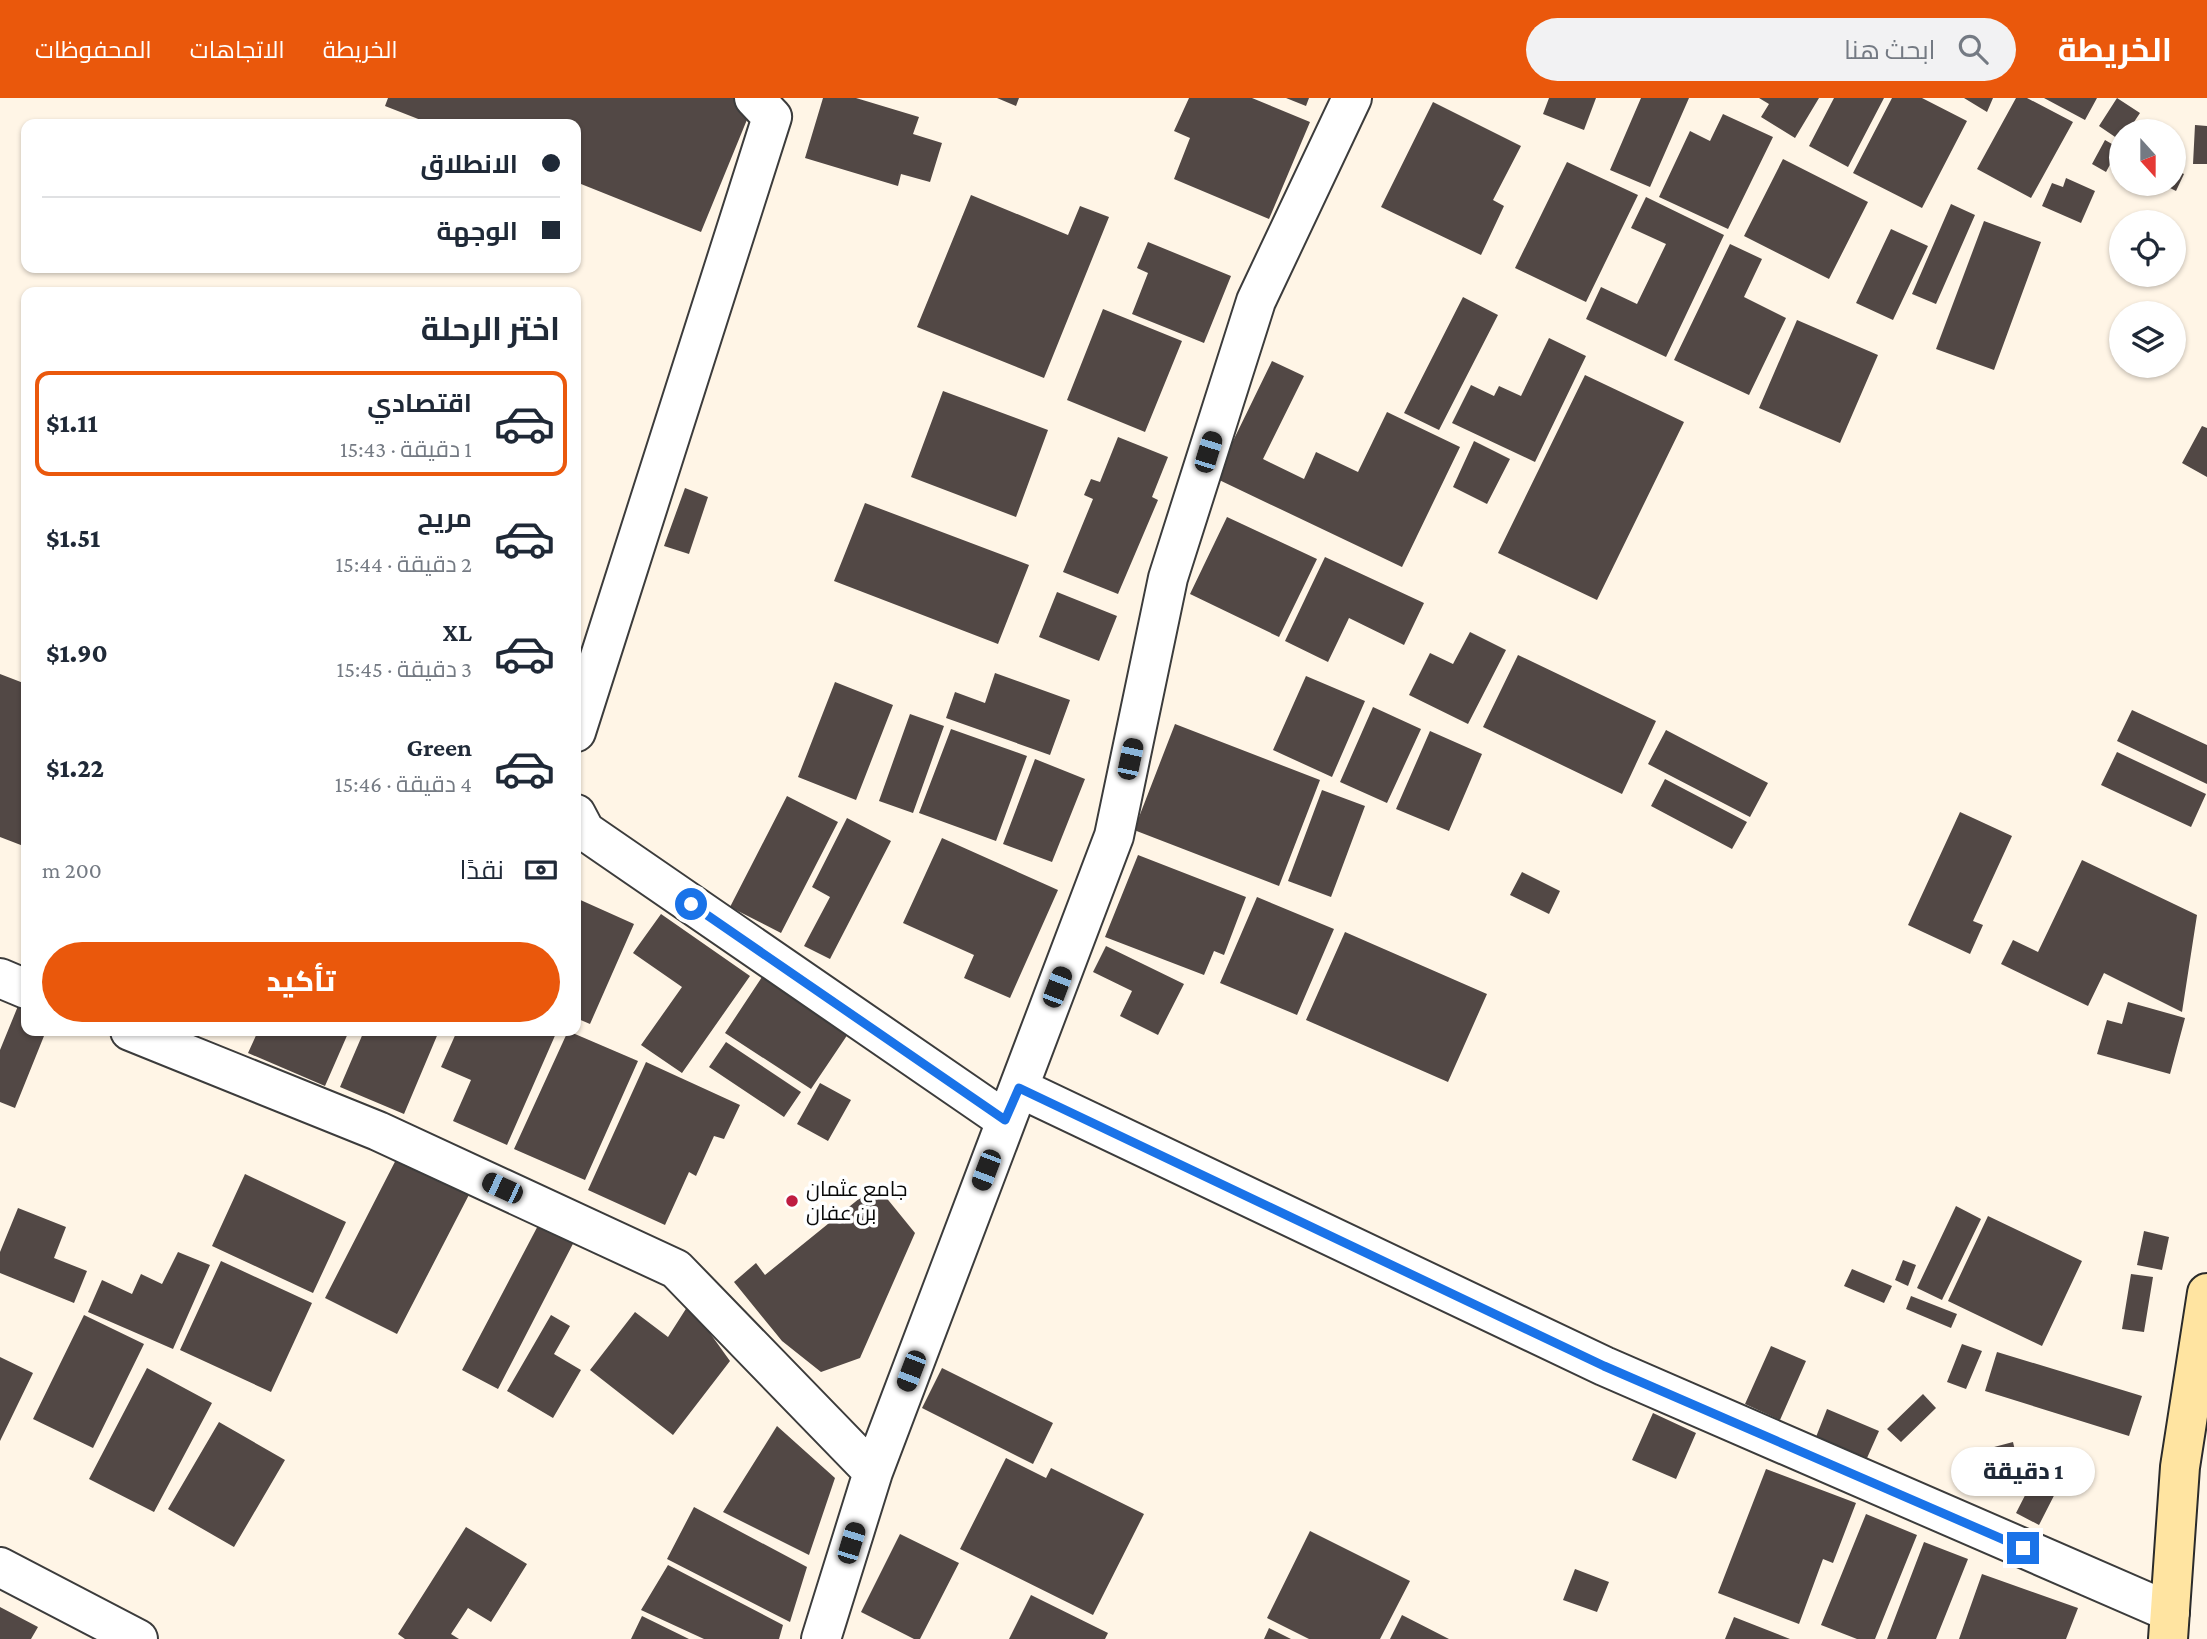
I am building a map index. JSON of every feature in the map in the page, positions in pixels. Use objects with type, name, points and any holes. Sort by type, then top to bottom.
[{"type":"street","points":[[581,716],[772,117],[754,98]]},
{"type":"street","points":[[821,1639],[873,1472],[1114,836],[1168,579],[1256,301],[1352,98]]},
{"type":"street","points":[[581,823],[585,831],[1012,1104],[1604,1366],[2169,1625],[2180,1467],[2207,1293]]},
{"type":"street","points":[[0,978],[21,987]]},
{"type":"street","points":[[142,1036],[379,1131],[676,1269],[873,1472]]},
{"type":"street","points":[[0,1567],[138,1639]]},
{"type":"building","points":[[388,98],[736,98],[753,105],[701,232],[581,184],[581,119],[418,119],[385,106]]},
{"type":"building","points":[[823,98],[856,98],[919,117],[913,134],[942,143],[930,182],[901,174],[898,186],[805,158]]},
{"type":"building","points":[[997,98],[1019,98],[1016,106]]},
{"type":"building","points":[[1189,98],[1252,98],[1310,122],[1269,219],[1174,179],[1190,138],[1174,131]]},
{"type":"building","points":[[1286,98],[1309,98],[1306,106]]},
{"type":"building","points":[[1549,98],[1596,98],[1584,130],[1543,114]]},
{"type":"building","points":[[1641,98],[1689,98],[1650,187],[1610,170]]},
{"type":"building","points":[[1759,98],[1819,98],[1795,138],[1761,117],[1769,104]]},
{"type":"building","points":[[1834,98],[1884,98],[1848,167],[1809,146]]},
{"type":"building","points":[[1892,98],[1922,98],[1967,121],[1922,208],[1853,173]]},
{"type":"building","points":[[1964,98],[1993,98],[1987,112]]},
{"type":"building","points":[[2016,98],[2027,98],[2073,122],[2031,198],[1977,169]]},
{"type":"building","points":[[2044,98],[2097,98],[2085,120]]},
{"type":"building","points":[[2117,98],[2140,113],[2136,119],[2109,119],[2109,133],[2099,126]]},
{"type":"building","points":[[1433,102],[1521,146],[1493,200],[1504,206],[1481,255],[1381,207]]},
{"type":"building","points":[[1723,114],[1773,137],[1728,229],[1659,197],[1690,131],[1710,141]]},
{"type":"building","points":[[2195,125],[2207,126],[2207,164],[2193,164]]},
{"type":"building","points":[[2105,140],[2109,142],[2109,166],[2106,172],[2092,164]]},
{"type":"building","points":[[1783,159],[1868,202],[1829,279],[1744,236]]},
{"type":"building","points":[[1567,162],[1638,195],[1586,302],[1515,268]]},
{"type":"building","points":[[2066,178],[2095,191],[2081,223],[2042,206],[2052,183],[2063,187]]},
{"type":"building","points":[[971,195],[1068,235],[1080,206],[1109,217],[1044,378],[917,327]]},
{"type":"building","points":[[1646,197],[1724,235],[1666,357],[1586,319],[1601,287],[1637,304],[1666,244],[1631,228]]},
{"type":"building","points":[[1951,204],[1975,215],[1936,304],[1912,294]]},
{"type":"building","points":[[1984,221],[2041,242],[1994,370],[1936,349]]},
{"type":"building","points":[[1891,229],[1928,246],[1893,320],[1856,303]]},
{"type":"building","points":[[1148,242],[1231,276],[1204,343],[1132,314],[1148,273],[1137,268]]},
{"type":"building","points":[[1730,244],[1762,259],[1744,297],[1786,318],[1749,395],[1674,360]]},
{"type":"building","points":[[1463,297],[1498,315],[1439,430],[1404,413]]},
{"type":"building","points":[[1103,309],[1182,341],[1145,432],[1067,400]]},
{"type":"building","points":[[1797,320],[1878,355],[1840,443],[1759,408]]},
{"type":"building","points":[[1549,338],[1586,356],[1535,462],[1452,423],[1471,385],[1494,396],[1499,386],[1521,396]]},
{"type":"building","points":[[1272,361],[1304,376],[1263,459],[1304,479],[1316,452],[1358,472],[1387,412],[1460,447],[1402,567],[1215,478]]},
{"type":"building","points":[[1585,375],[1684,422],[1597,600],[1498,553]]},
{"type":"building","points":[[943,391],[1048,430],[1016,517],[911,477]]},
{"type":"building","points":[[2202,426],[2207,428],[2207,477],[2182,463]]},
{"type":"building","points":[[1118,437],[1168,457],[1152,497],[1158,500],[1118,594],[1063,572],[1093,499],[1084,495],[1091,479],[1100,482]]},
{"type":"building","points":[[1474,441],[1510,459],[1487,504],[1453,487]]},
{"type":"building","points":[[685,488],[708,497],[689,554],[664,546]]},
{"type":"building","points":[[865,503],[1029,565],[998,644],[834,581]]},
{"type":"building","points":[[1227,517],[1317,559],[1279,637],[1190,594]]},
{"type":"building","points":[[1325,557],[1424,603],[1404,645],[1349,618],[1328,662],[1285,641]]},
{"type":"building","points":[[1057,592],[1117,616],[1099,661],[1039,637]]},
{"type":"building","points":[[1470,632],[1506,650],[1468,724],[1409,695],[1430,653],[1453,664]]},
{"type":"building","points":[[1518,655],[1656,721],[1622,794],[1483,727]]},
{"type":"building","points":[[995,673],[1070,700],[1050,755],[946,718],[955,692],[985,703]]},
{"type":"building","points":[[0,674],[21,682],[21,845],[0,837]]},
{"type":"building","points":[[1306,676],[1365,701],[1332,777],[1273,750]]},
{"type":"building","points":[[835,682],[893,705],[856,800],[798,777]]},
{"type":"building","points":[[1373,707],[1421,729],[1387,803],[1340,782]]},
{"type":"building","points":[[2132,710],[2207,745],[2207,784],[2117,741]]},
{"type":"building","points":[[910,714],[944,726],[913,813],[879,801]]},
{"type":"building","points":[[1175,724],[1320,780],[1279,886],[1134,830]]},
{"type":"building","points":[[951,729],[1027,756],[996,841],[919,813]]},
{"type":"building","points":[[1666,730],[1768,783],[1750,817],[1648,764]]},
{"type":"building","points":[[1430,731],[1482,754],[1449,831],[1396,809]]},
{"type":"building","points":[[2117,752],[2206,794],[2191,827],[2101,785]]},
{"type":"building","points":[[1035,759],[1085,779],[1052,862],[1003,844]]},
{"type":"building","points":[[1665,779],[1747,822],[1732,849],[1651,806]]},
{"type":"building","points":[[1322,790],[1365,806],[1331,897],[1288,881]]},
{"type":"building","points":[[787,796],[838,822],[781,933],[730,907]]},
{"type":"building","points":[[1960,812],[2012,836],[1973,921],[1983,925],[1970,954],[1908,925]]},
{"type":"building","points":[[847,818],[891,841],[830,959],[804,946],[830,897],[812,887]]},
{"type":"building","points":[[942,838],[1058,890],[1010,998],[964,978],[974,955],[903,923]]},
{"type":"building","points":[[1138,855],[1246,897],[1224,955],[1214,951],[1204,975],[1105,937]]},
{"type":"building","points":[[2082,860],[2197,915],[2182,1012],[2104,973],[2088,1006],[2001,964],[2013,940],[2038,952]]},
{"type":"building","points":[[1522,872],[1560,891],[1549,914],[1510,895]]},
{"type":"building","points":[[1257,897],[1334,929],[1297,1015],[1220,983]]},
{"type":"building","points":[[581,900],[634,924],[590,1024],[581,1020]]},
{"type":"building","points":[[661,914],[750,976],[682,1073],[641,1045],[682,987],[633,953]]},
{"type":"building","points":[[1345,932],[1487,994],[1448,1082],[1306,1020]]},
{"type":"building","points":[[1106,946],[1184,984],[1158,1035],[1120,1016],[1132,991],[1093,972]]},
{"type":"building","points":[[762,977],[848,1034],[811,1089],[725,1033]]},
{"type":"building","points":[[2128,1002],[2185,1018],[2170,1074],[2097,1054],[2107,1020],[2122,1024]]},
{"type":"building","points":[[18,1006],[21,1007],[21,1036],[44,1036],[15,1108],[0,1102],[0,1050]]},
{"type":"building","points":[[256,1036],[347,1036],[325,1086],[248,1053]]},
{"type":"building","points":[[362,1036],[437,1036],[404,1114],[340,1087]]},
{"type":"building","points":[[455,1036],[555,1036],[507,1145],[453,1121],[471,1080],[441,1067]]},
{"type":"building","points":[[566,1036],[580,1036],[638,1061],[585,1180],[514,1149]]},
{"type":"building","points":[[726,1042],[801,1092],[784,1117],[709,1067]]},
{"type":"building","points":[[646,1062],[740,1105],[724,1139],[714,1136],[696,1176],[689,1172],[665,1225],[588,1190]]},
{"type":"building","points":[[820,1083],[851,1100],[828,1141],[797,1124]]},
{"type":"building","points":[[401,1150],[473,1187],[397,1334],[325,1298]]},
{"type":"building","points":[[245,1174],[346,1222],[313,1293],[212,1246]]},
{"type":"building","points":[[876,1185],[915,1233],[860,1358],[821,1372],[782,1341],[734,1282],[756,1263],[765,1275]]},
{"type":"building","points":[[1956,1206],[1981,1219],[1942,1300],[1917,1288]]},
{"type":"building","points":[[18,1208],[66,1227],[54,1258],[87,1271],[74,1303],[0,1273],[0,1252]]},
{"type":"building","points":[[1988,1216],[2082,1261],[2042,1346],[1948,1301]]},
{"type":"building","points":[[542,1218],[577,1236],[498,1389],[462,1370]]},
{"type":"building","points":[[2144,1231],[2169,1237],[2162,1270],[2137,1265]]},
{"type":"building","points":[[178,1252],[210,1265],[173,1349],[88,1312],[102,1280],[132,1294],[141,1274],[162,1284]]},
{"type":"building","points":[[1903,1260],[1916,1265],[1908,1286],[1895,1280]]},
{"type":"building","points":[[221,1261],[312,1303],[271,1392],[180,1350]]},
{"type":"building","points":[[1852,1269],[1892,1286],[1884,1303],[1844,1286]]},
{"type":"building","points":[[2131,1274],[2153,1277],[2144,1332],[2122,1329]]},
{"type":"building","points":[[1911,1296],[1957,1314],[1951,1328],[1906,1309]]},
{"type":"building","points":[[689,1304],[730,1361],[673,1435],[590,1370],[635,1312],[668,1337]]},
{"type":"building","points":[[84,1315],[144,1344],[93,1448],[33,1419]]},
{"type":"building","points":[[551,1315],[570,1326],[554,1354],[581,1370],[553,1418],[507,1391]]},
{"type":"building","points":[[1962,1344],[1982,1351],[1966,1389],[1947,1382]]},
{"type":"building","points":[[1771,1346],[1806,1361],[1780,1420],[1745,1404]]},
{"type":"building","points":[[1997,1352],[2142,1396],[2129,1436],[1985,1391]]},
{"type":"building","points":[[0,1357],[33,1373],[0,1441]]},
{"type":"building","points":[[147,1368],[212,1403],[154,1512],[89,1479]]},
{"type":"building","points":[[942,1368],[1053,1423],[1033,1464],[922,1408]]},
{"type":"building","points":[[1923,1394],[1936,1408],[1901,1442],[1887,1429]]},
{"type":"building","points":[[1827,1409],[1879,1431],[1867,1458],[1816,1437]]},
{"type":"building","points":[[1653,1413],[1696,1433],[1676,1479],[1632,1460]]},
{"type":"building","points":[[219,1422],[285,1460],[234,1547],[168,1509]]},
{"type":"building","points":[[777,1426],[835,1478],[809,1555],[723,1512]]},
{"type":"building","points":[[2013,1442],[2020,1472],[1986,1481],[1979,1451]]},
{"type":"building","points":[[1006,1458],[1046,1478],[1051,1468],[1144,1514],[1093,1615],[960,1549]]},
{"type":"building","points":[[2042,1462],[2065,1474],[2039,1525],[2016,1513]]},
{"type":"building","points":[[1766,1469],[1856,1503],[1833,1563],[1823,1559],[1799,1624],[1718,1593]]},
{"type":"building","points":[[694,1507],[807,1567],[790,1622],[667,1559]]},
{"type":"building","points":[[1866,1514],[1917,1535],[1875,1639],[1857,1639],[1821,1625]]},
{"type":"building","points":[[466,1527],[527,1564],[491,1622],[468,1608],[451,1634],[459,1639],[405,1639],[398,1634]]},
{"type":"building","points":[[1310,1531],[1410,1581],[1380,1639],[1309,1639],[1267,1618]]},
{"type":"building","points":[[900,1534],[959,1563],[920,1639],[914,1639],[861,1612]]},
{"type":"building","points":[[1924,1542],[1968,1559],[1936,1639],[1887,1639]]},
{"type":"building","points":[[668,1565],[783,1625],[779,1639],[704,1639],[641,1610]]},
{"type":"building","points":[[1575,1569],[1609,1582],[1597,1612],[1563,1600]]},
{"type":"building","points":[[1982,1574],[2078,1608],[2066,1639],[1959,1639]]},
{"type":"building","points":[[1031,1595],[1108,1633],[1105,1639],[1009,1639]]},
{"type":"building","points":[[0,1607],[38,1627],[31,1639],[0,1639]]},
{"type":"building","points":[[1402,1615],[1449,1639],[1390,1639]]},
{"type":"building","points":[[642,1616],[689,1639],[631,1639]]},
{"type":"building","points":[[1734,1617],[1790,1639],[1725,1639]]},
{"type":"building","points":[[1269,1628],[1291,1639],[1264,1639]]},
{"type":"place","name":"جامع عثمان بن عفان","points":[[792,1201]]},
{"type":"route","points":[[691,904],[1005,1120],[1019,1088],[1604,1366],[2023,1548]]}]
